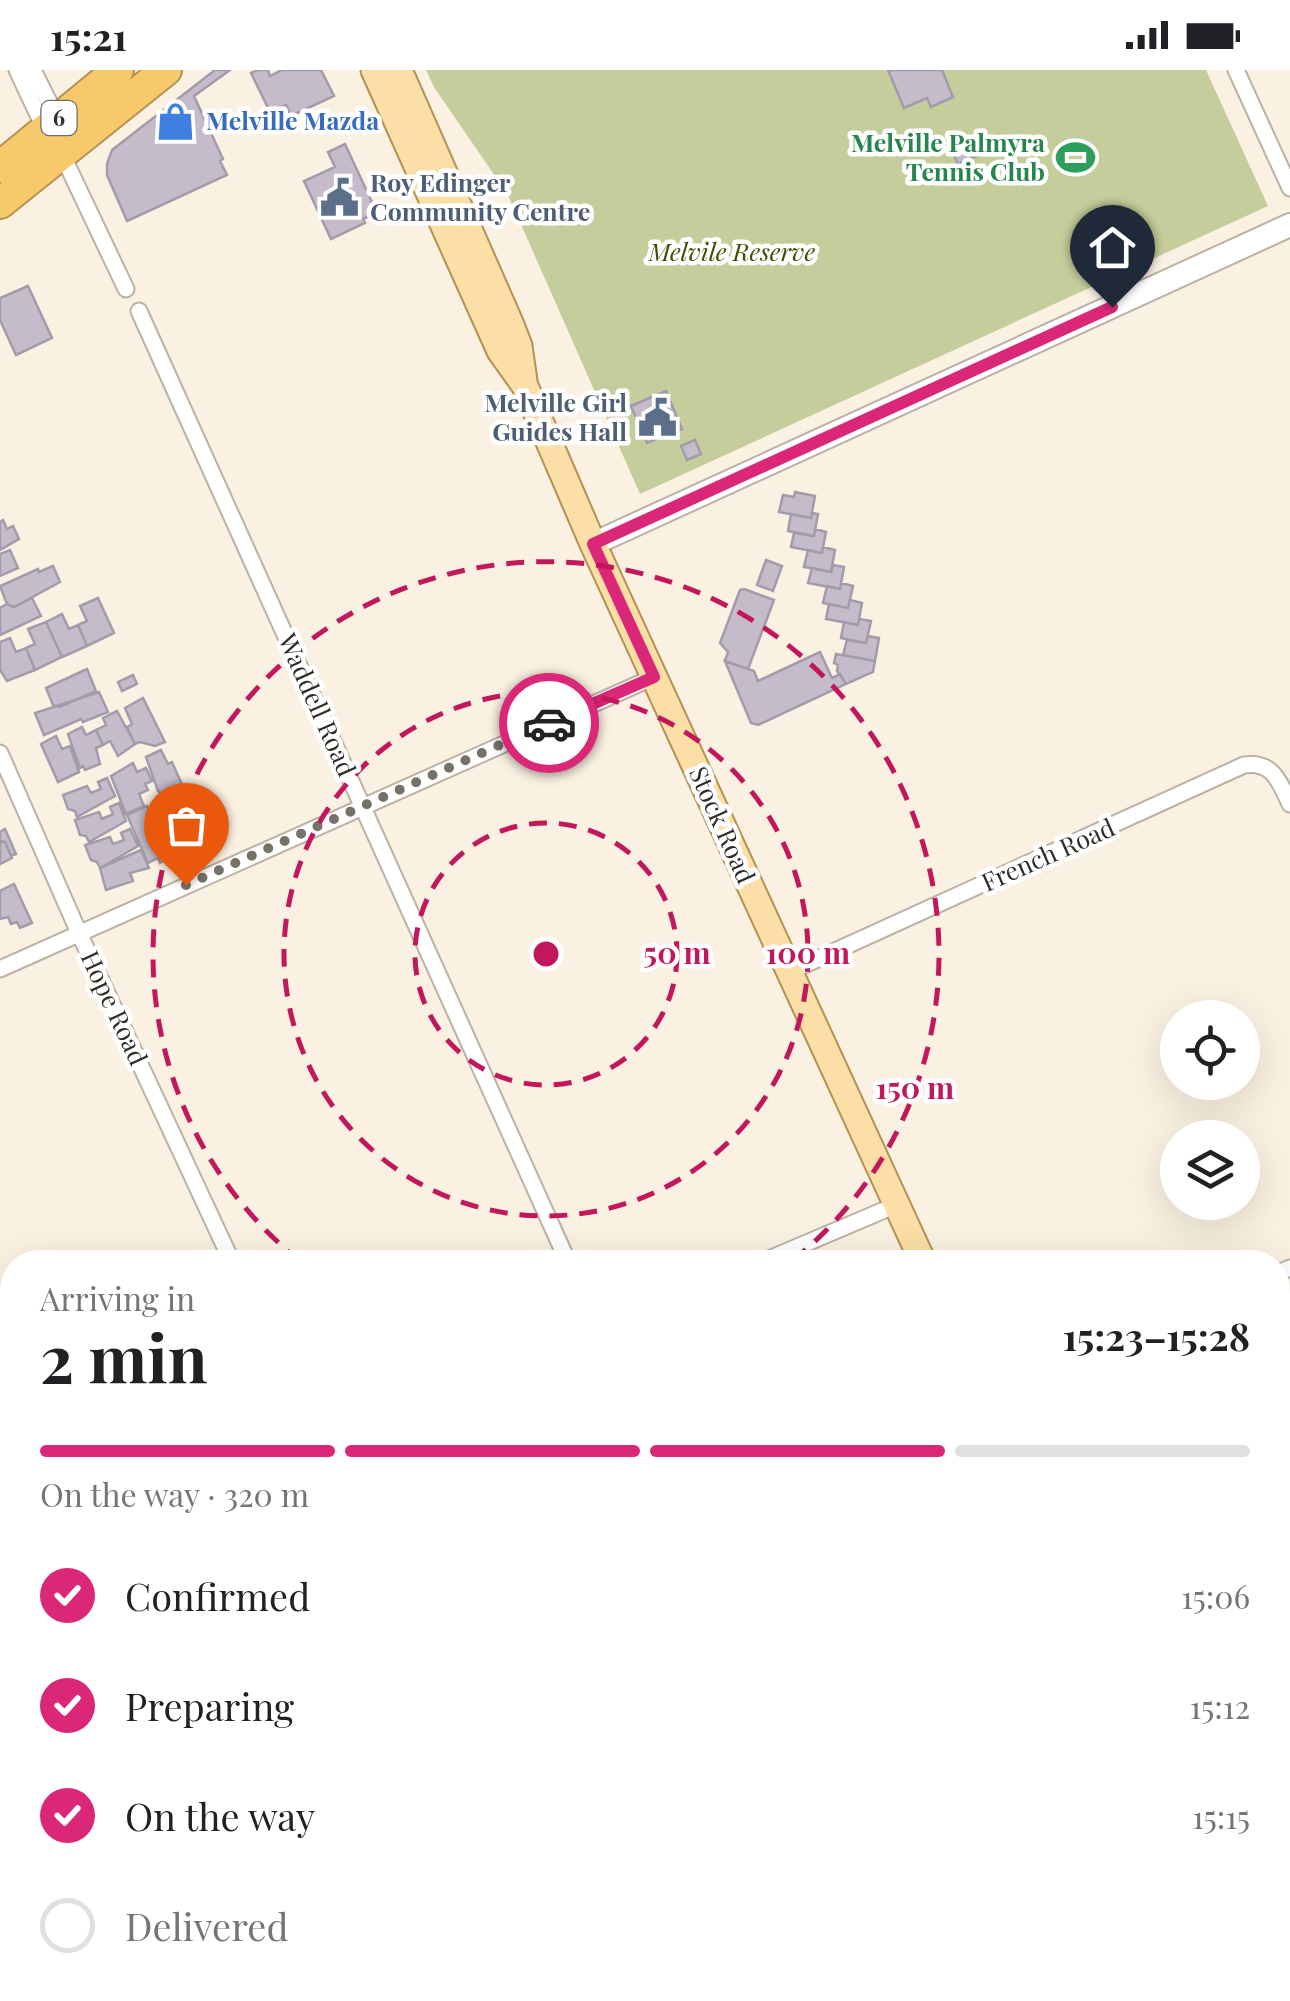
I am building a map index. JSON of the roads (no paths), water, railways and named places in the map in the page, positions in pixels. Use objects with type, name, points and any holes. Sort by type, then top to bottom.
[{"type":"highway","name":"6","points":[[0,204],[55,135],[118,70]]},
{"type":"highway","name":"6","points":[[0,167],[166,70]]},
{"type":"main road","name":"Stock Road","points":[[374,70],[500,352],[525,386],[593,544],[917,1250]]},
{"type":"main road","name":"Stock Road","points":[[399,70],[511,325],[519,346],[525,386]]},
{"type":"street","points":[[17,70],[55,135],[126,289]]},
{"type":"street","points":[[33,70],[55,135]]},
{"type":"street","points":[[1236,70],[1290,188]]},
{"type":"street","points":[[593,544],[1290,225]]},
{"type":"street","name":"Waddell Road","points":[[138,311],[563,1250]]},
{"type":"street","points":[[0,969],[654,677]]},
{"type":"street","name":"Hope Road","points":[[0,752],[226,1250]]},
{"type":"street","name":"French Road","points":[[789,972],[1244,765],[1269,767],[1290,804]]},
{"type":"street","points":[[790,1250],[896,1204]]},
{"type":"place","name":"Melville Mazda","points":[[176,121]]},
{"type":"place","name":"Melville Palmyra Tennis Club","points":[[1075,157]]},
{"type":"place","name":"Roy Edinger Community Centre","points":[[340,197]]},
{"type":"place","name":"Melville Girl Guides Hall","points":[[657,417]]},
{"type":"park label","name":"Melvile Reserve","points":[[732,252]]}]
